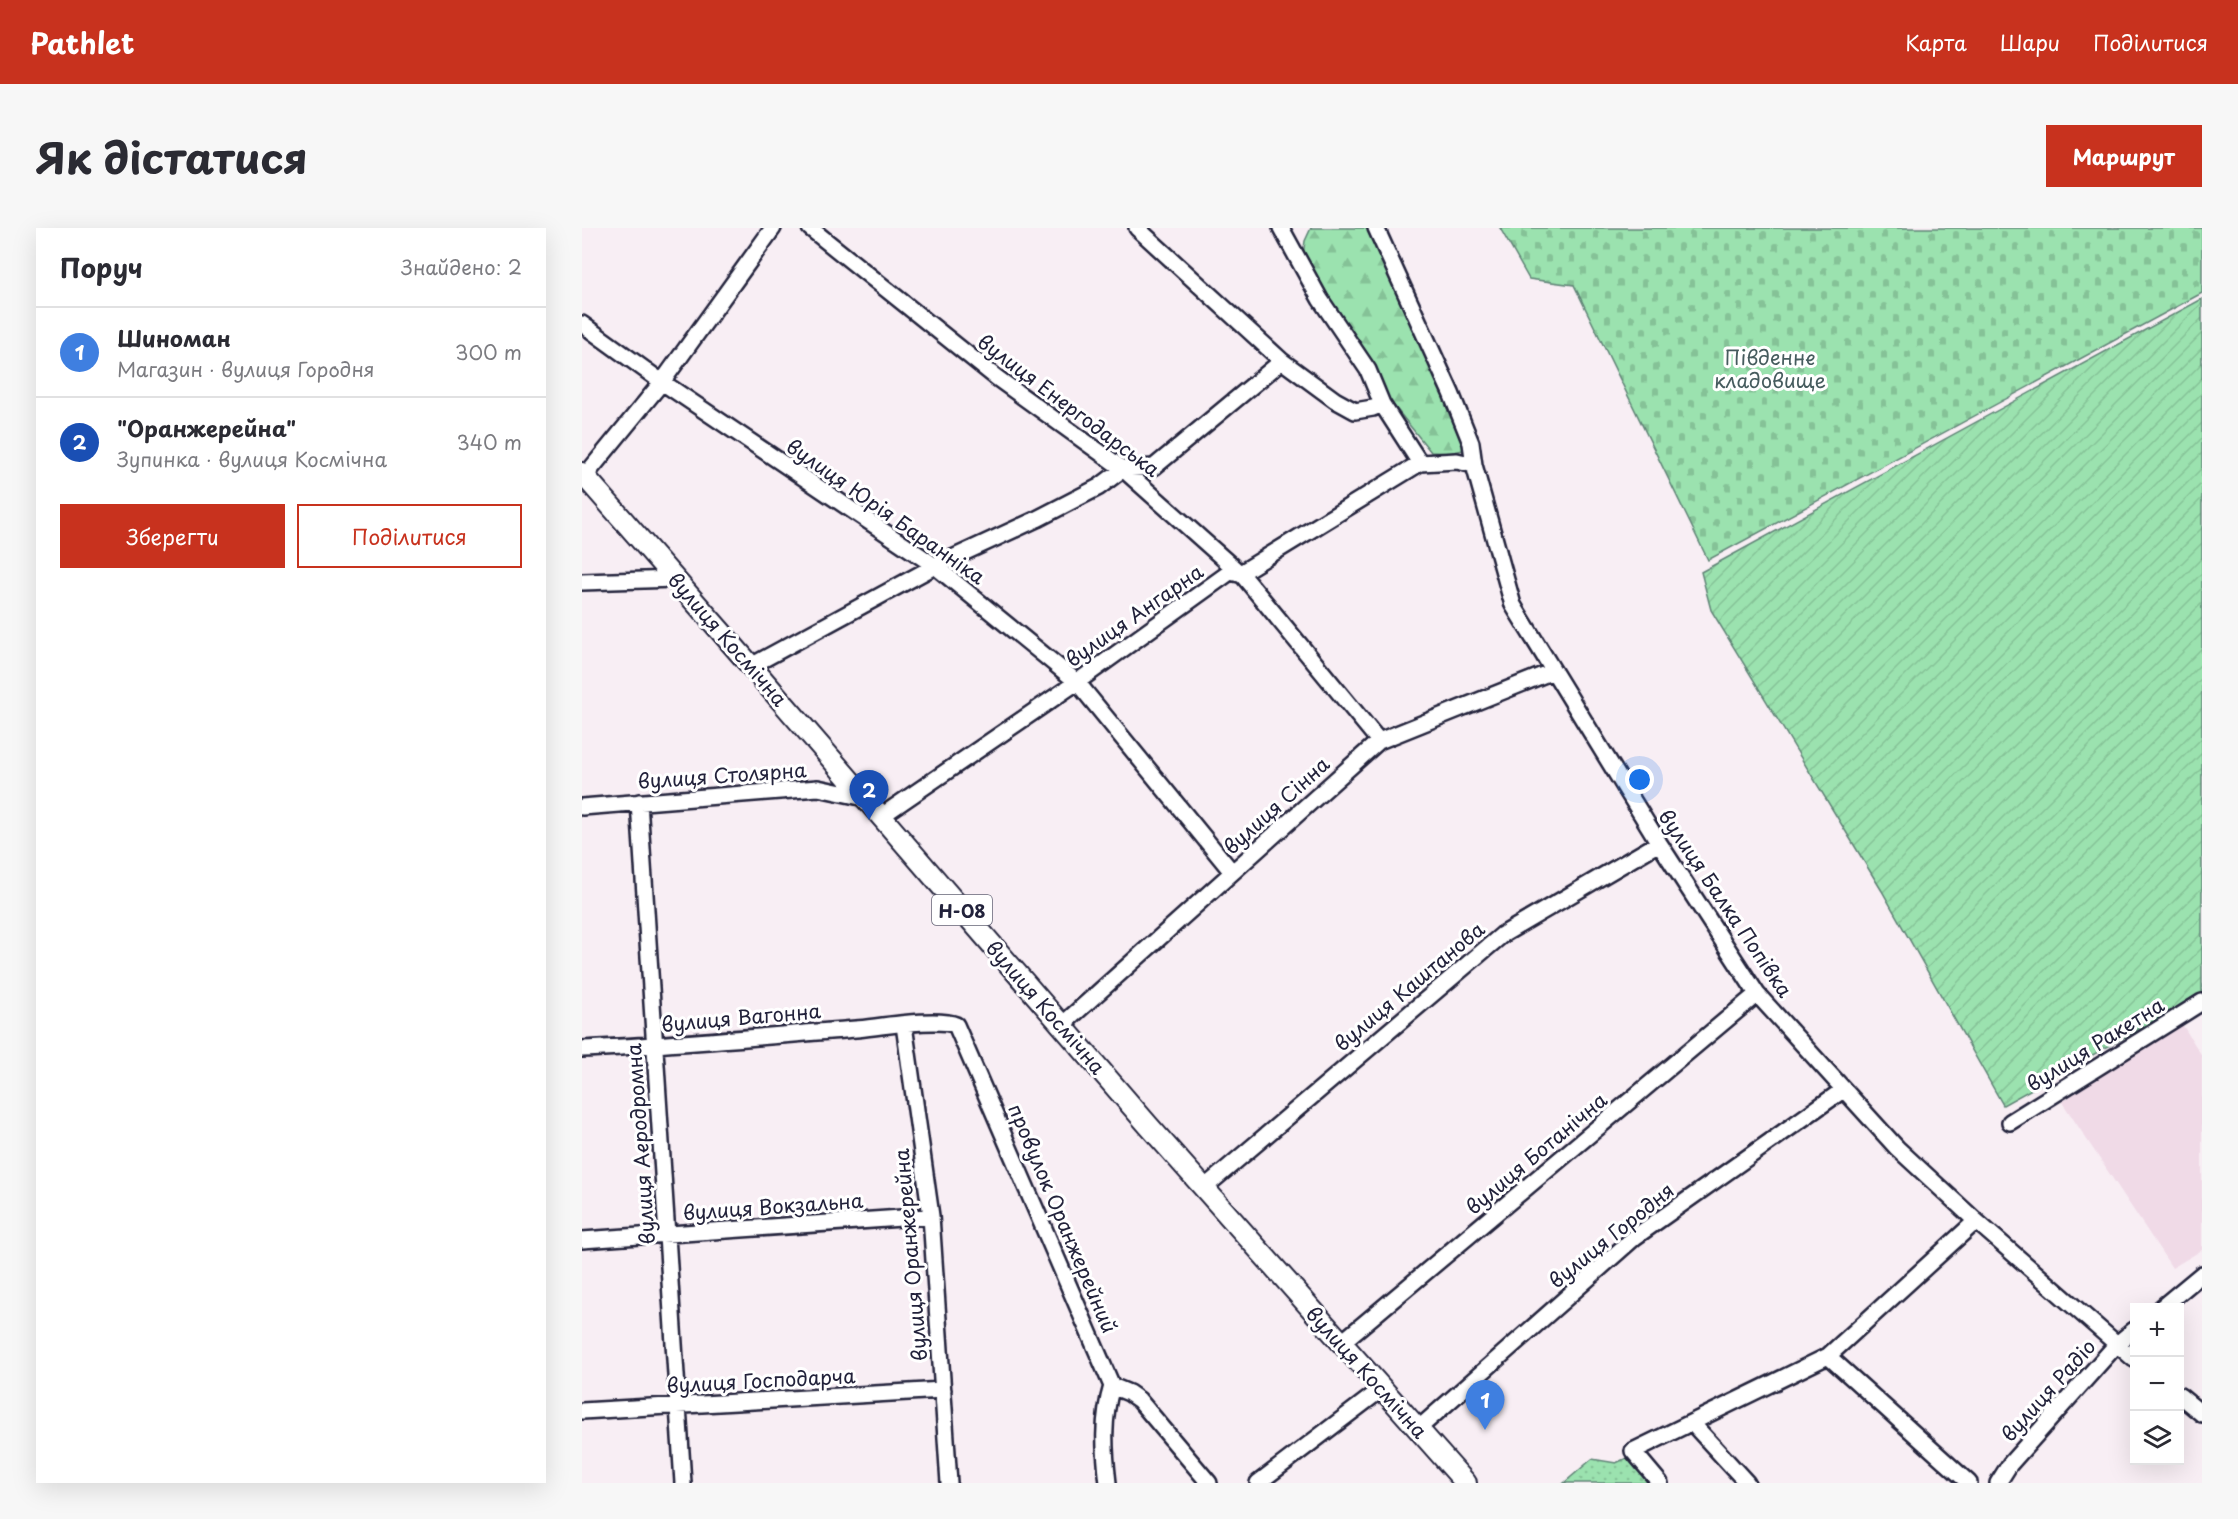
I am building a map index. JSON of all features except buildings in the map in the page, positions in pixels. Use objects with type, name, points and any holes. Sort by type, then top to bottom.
[{"type":"main road","name":"вулиця Космічна","points":[[583,474],[1204,1188],[1466,1483]]},
{"type":"street","points":[[583,474],[662,382],[773,228]]},
{"type":"street","name":"вулиця Енергодарська","points":[[810,228],[997,378],[1124,469],[1244,577],[1379,741]]},
{"type":"street","points":[[1137,228],[1282,361],[1335,400],[1355,411],[1382,404]]},
{"type":"street","points":[[1281,228],[1320,299],[1368,370],[1382,404],[1420,463],[1457,461],[1474,465]]},
{"type":"street","name":"вулиця Балка Попівка","points":[[1376,228],[1451,393],[1471,443],[1474,465],[1513,605],[1659,843],[1757,994],[1897,1148],[1976,1221],[2132,1357]]},
{"type":"street","name":"вулиця Юрія Баранніка","points":[[582,324],[662,382],[935,566],[1077,682],[1232,872]]},
{"type":"street","points":[[751,666],[935,566],[1037,519],[1099,487],[1124,469],[1154,467],[1282,361]]},
{"type":"street","name":"вулиця Ангарна","points":[[880,817],[1077,682],[1230,572],[1239,574],[1420,463]]},
{"type":"street","points":[[582,582],[675,579]]},
{"type":"street","name":"вулиця Сінна","points":[[1062,1025],[1379,741],[1553,671]]},
{"type":"street","name":"вулиця Столярна","points":[[582,807],[818,788],[865,798]]},
{"type":"street","name":"вулиця Аеродромна","points":[[639,802],[683,1483]]},
{"type":"street","name":"вулиця Каштанова","points":[[1204,1188],[1502,935],[1659,843]]},
{"type":"street","name":"вулиця Ботанічна","points":[[1341,1343],[1757,994]]},
{"type":"street","name":"вулиця Ракетна","points":[[2010,1122],[2202,1002]]},
{"type":"street","name":"провулок Оранжерейний","points":[[904,1024],[949,1022],[956,1025],[1112,1386]]},
{"type":"street","name":"вулиця Вагонна","points":[[582,1049],[655,1046],[904,1024]]},
{"type":"street","name":"вулиця Оранжерейна","points":[[904,1024],[931,1216],[949,1483]]},
{"type":"street","name":"вулиця Городня","points":[[1418,1429],[1635,1238],[1843,1090]]},
{"type":"street","name":"вулиця Вокзальна","points":[[582,1240],[931,1216]]},
{"type":"street","points":[[1660,1483],[1633,1451],[1828,1356],[1976,1221]]},
{"type":"street","points":[[2167,1303],[2202,1274]]},
{"type":"street","name":"вулиця Радіо","points":[[1998,1483],[2010,1464],[2117,1344],[2130,1333]]},
{"type":"street","points":[[1828,1356],[1969,1483]]},
{"type":"street","points":[[1108,1483],[1104,1418],[1112,1386],[1139,1400],[1209,1483]]},
{"type":"street","points":[[1258,1483],[1383,1388]]},
{"type":"street","name":"вулиця Господарча","points":[[582,1411],[943,1390]]},
{"type":"street","points":[[2184,1399],[2202,1414]]},
{"type":"street","points":[[1692,1423],[1747,1483]]},
{"type":"shaded area","points":[[2180,1021],[2202,1056],[2202,1250],[2172,1268],[2062,1102]]},
{"type":"green space","points":[[1311,228],[1369,228],[1459,426],[1463,450],[1449,453],[1431,452],[1386,396],[1303,255],[1305,241]]},
{"type":"green space","name":"Південне кладовище","points":[[1500,228],[2202,228],[2202,293],[1708,560],[1574,285],[1529,279]]},
{"type":"green space","points":[[2202,299],[2202,994],[2003,1105],[1882,891],[1711,610],[1701,572]]},
{"type":"green space","points":[[1631,1456],[1654,1483],[1564,1483],[1592,1459],[1616,1463]]},
{"type":"place","name":"\"Оранжерейна\"","points":[[869,820]]},
{"type":"place","name":"Шиноман","points":[[1485,1430]]}]
